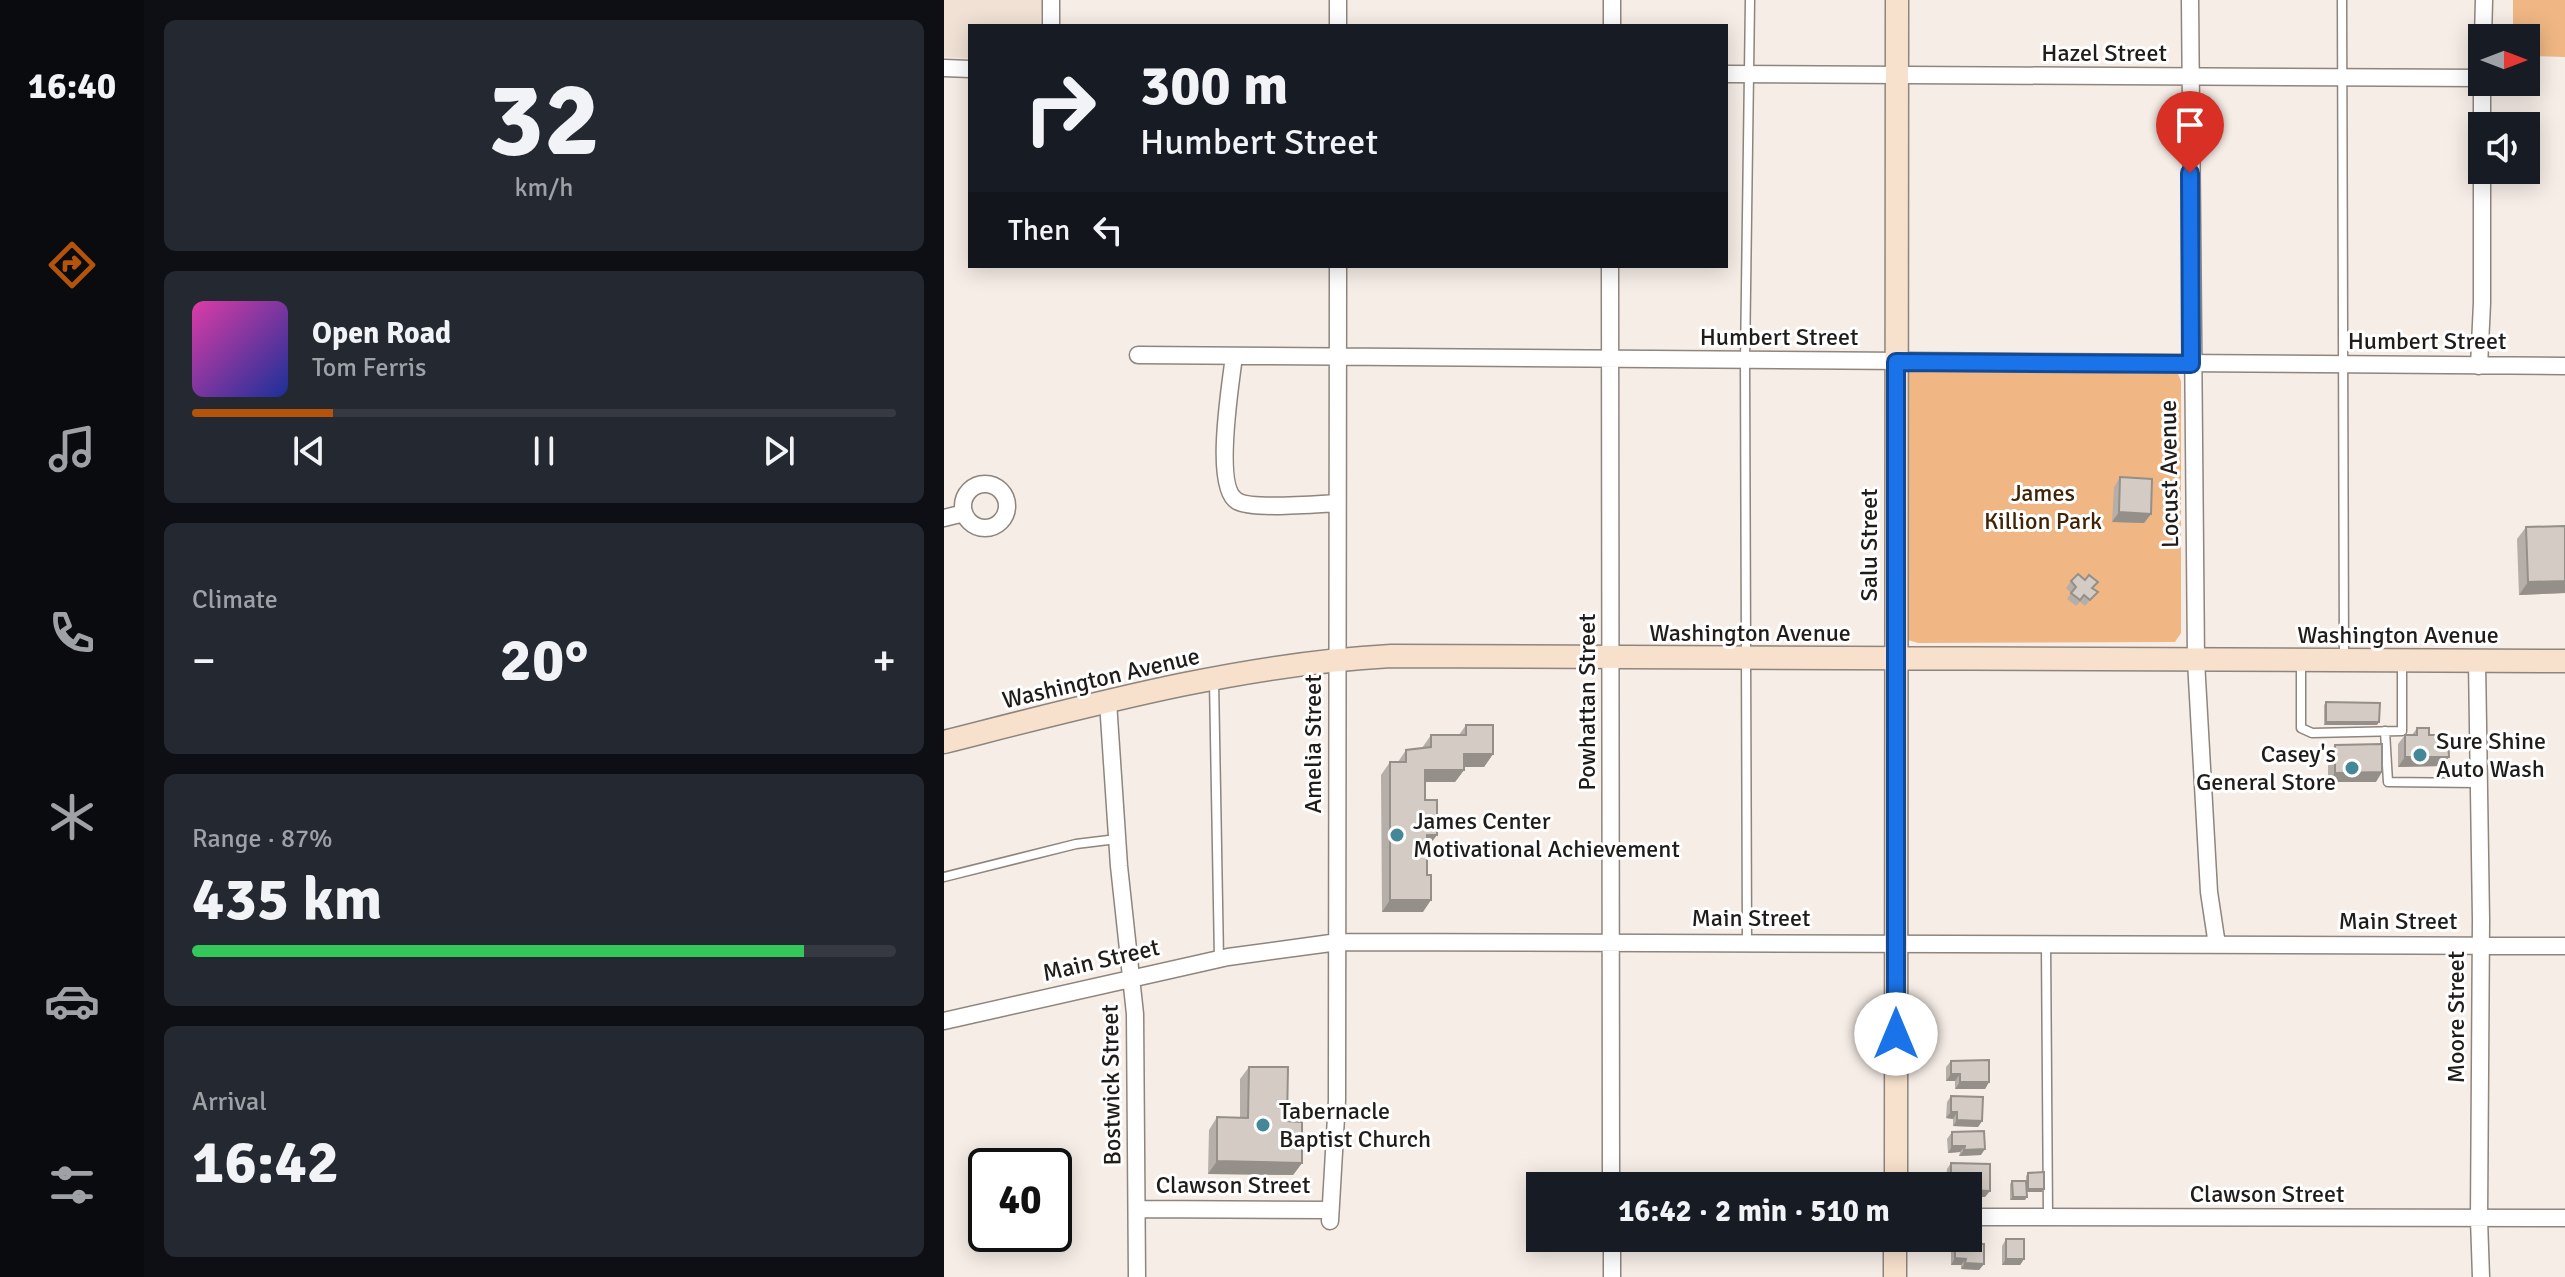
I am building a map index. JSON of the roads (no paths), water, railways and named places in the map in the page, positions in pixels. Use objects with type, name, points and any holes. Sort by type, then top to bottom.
[{"type":"main road","name":"Salu Street","points":[[1896,1172],[1897,0]]},
{"type":"main road","name":"Washington Avenue","points":[[944,742],[1108,702],[1214,680],[1336,660],[1422,656],[2565,661]]},
{"type":"main road","points":[[1895,1252],[1895,1277]]},
{"type":"street","points":[[1051,0],[1051,24]]},
{"type":"street","points":[[1338,0],[1338,24]]},
{"type":"street","points":[[1612,0],[1612,24]]},
{"type":"street","name":"Locust Avenue","points":[[2190,0],[2196,661],[2209,892],[2217,945]]},
{"type":"street","points":[[2483,24],[2484,0]]},
{"type":"street","points":[[944,68],[968,69]]},
{"type":"street","name":"Hazel Street","points":[[1728,74],[2468,80]]},
{"type":"street","points":[[2479,366],[2482,184]]},
{"type":"street","name":"Amelia Street","points":[[1330,1215],[1337,1100],[1338,268]]},
{"type":"street","name":"Powhattan Street","points":[[1610,268],[1611,1172]]},
{"type":"street","name":"Humbert Street","points":[[1138,355],[2565,366]]},
{"type":"street","points":[[1234,356],[1225,449],[1225,473],[1231,495],[1238,502],[1257,505],[1337,503]]},
{"type":"street","points":[[944,518],[964,513]]},
{"type":"street","name":"Moore Street","points":[[2477,661],[2481,1277]]},
{"type":"street","name":"Bostwick Street","points":[[1108,702],[1117,839],[1135,1014],[1137,1277]]},
{"type":"street","name":"Main Street","points":[[944,1021],[1219,959],[1338,942],[2565,946]]},
{"type":"street","name":"Clawson Street","points":[[1137,1209],[1330,1215]]},
{"type":"street","name":"Clawson Street","points":[[1982,1217],[2565,1218]]},
{"type":"street","points":[[1612,1252],[1612,1277]]},
{"type":"lane","points":[[1747,942],[1745,361],[1750,0]]},
{"type":"lane","points":[[2342,0],[2344,661]]},
{"type":"lane","points":[[2301,661],[2301,728],[2312,733],[2402,731],[2402,661]]},
{"type":"lane","points":[[1214,680],[1219,959]]},
{"type":"lane","points":[[2385,731],[2388,782],[2478,783]]},
{"type":"lane","points":[[944,877],[1076,844],[1117,839]]},
{"type":"lane","points":[[2046,944],[2048,1217]]},
{"type":"place","name":"Sure Shine Auto Wash","points":[[2420,755]]},
{"type":"place","name":"Casey's General Store","points":[[2352,768]]},
{"type":"place","name":"James Center Motivational Achievement","points":[[1397,835]]},
{"type":"place","name":"Tabernacle Baptist Church","points":[[1263,1125]]},
{"type":"park label","name":"James Killion Park","points":[[2043,507]]}]
